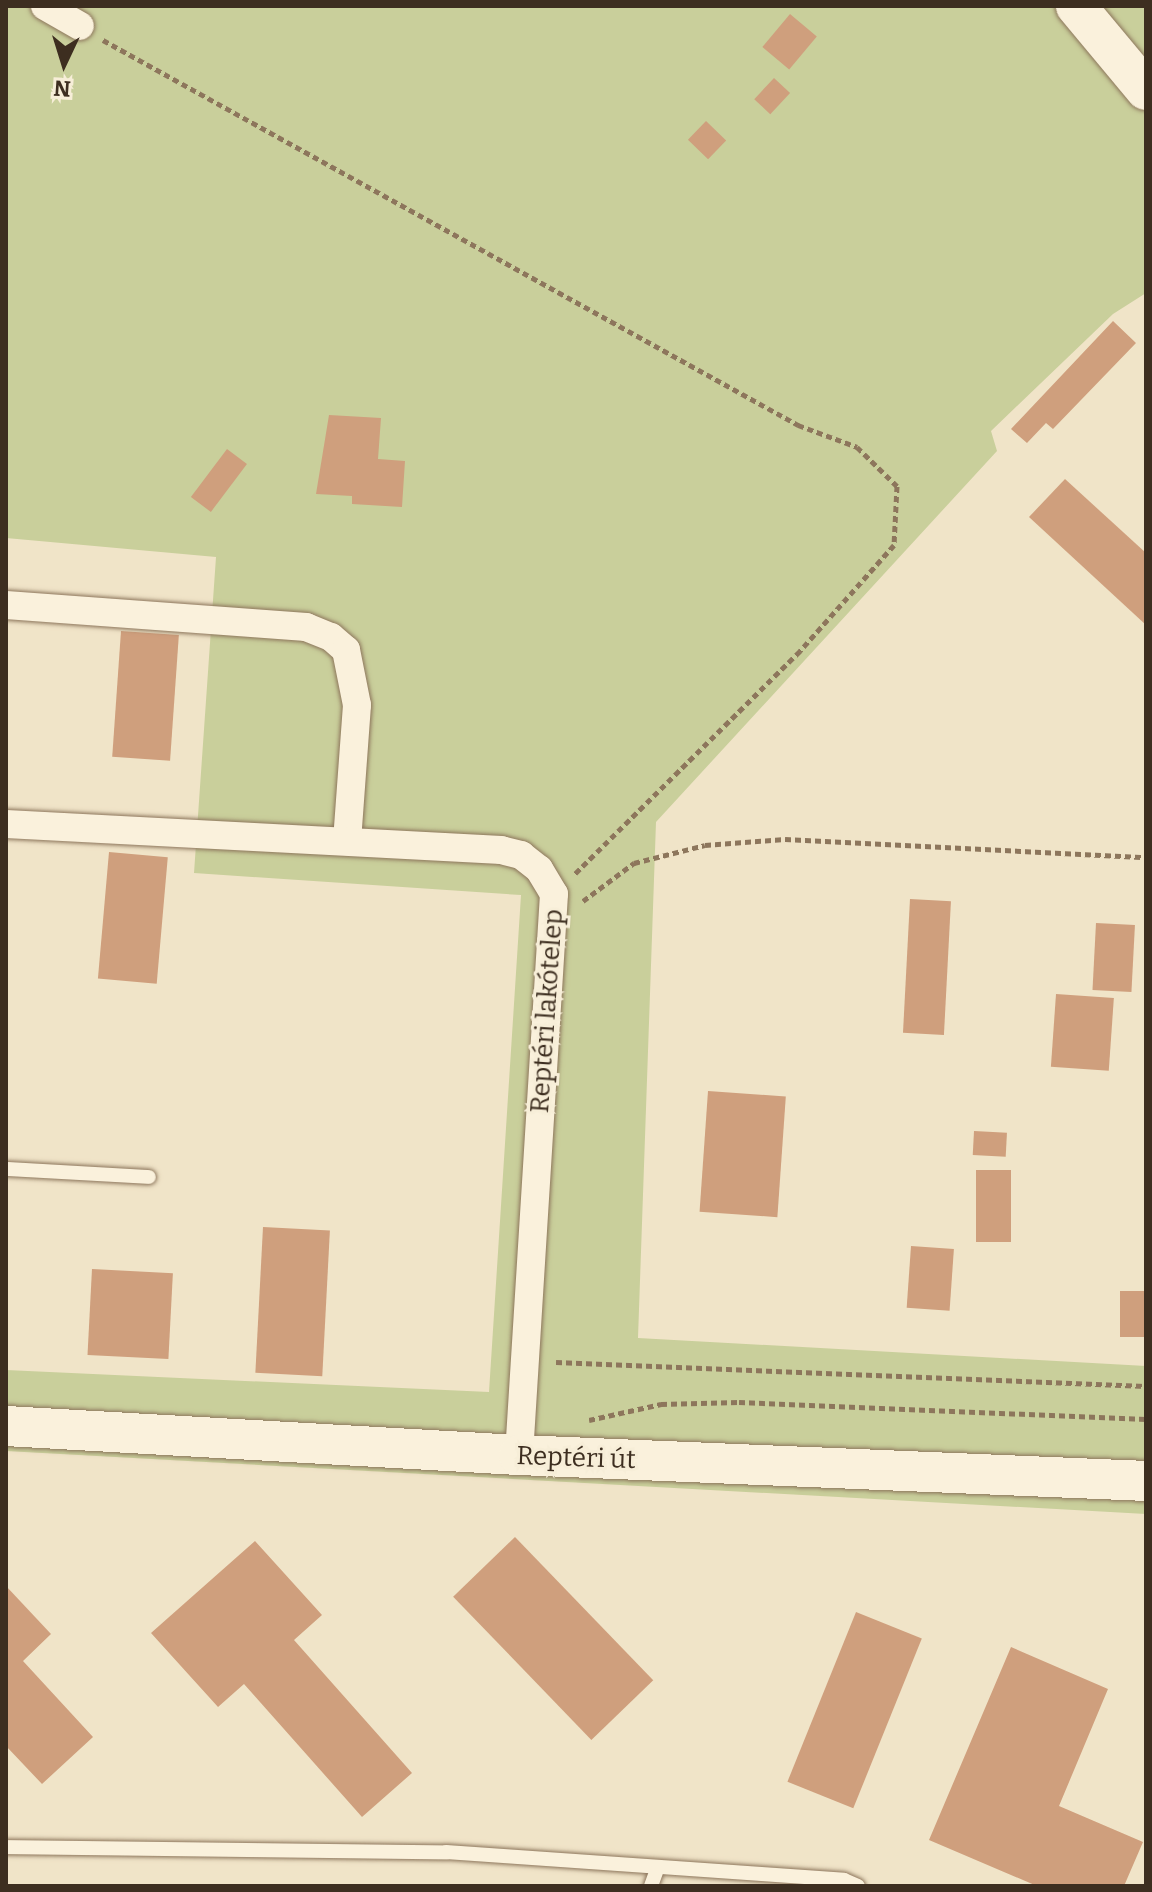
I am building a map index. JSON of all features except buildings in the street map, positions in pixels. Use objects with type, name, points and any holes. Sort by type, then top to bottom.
[{"type":"street","points":[[45,6],[80,26]]},
{"type":"street","points":[[1076,6],[1146,90]]},
{"type":"street","points":[[6,605],[306,627],[331,637],[346,650],[357,705],[347,840]]},
{"type":"street","name":"Reptéri lakótelep","points":[[6,824],[501,850],[521,855],[539,869],[554,894],[519,1455]]},
{"type":"street","name":"Reptéri út","points":[[6,1426],[519,1455],[1146,1481]]},
{"type":"lane","points":[[6,1169],[149,1177]]},
{"type":"lane","points":[[6,1847],[446,1852],[844,1880],[858,1886]]},
{"type":"lane","points":[[651,1886],[658,1867]]},
{"type":"path","points":[[80,26],[798,425],[857,447],[897,486],[894,545],[800,651],[554,894]]},
{"type":"path","points":[[552,926],[634,863],[705,845],[785,839],[1146,857]]},
{"type":"path","points":[[524,1360],[1146,1386]]},
{"type":"path","points":[[583,1421],[661,1404],[739,1402],[1146,1419]]},
{"type":"green space","points":[[6,6],[1146,6],[1146,293],[1113,314],[991,431],[997,451],[656,822],[638,1338],[1146,1366],[1146,1514],[6,1451],[6,1370],[489,1392],[521,895],[194,873],[216,557],[6,538]]}]
